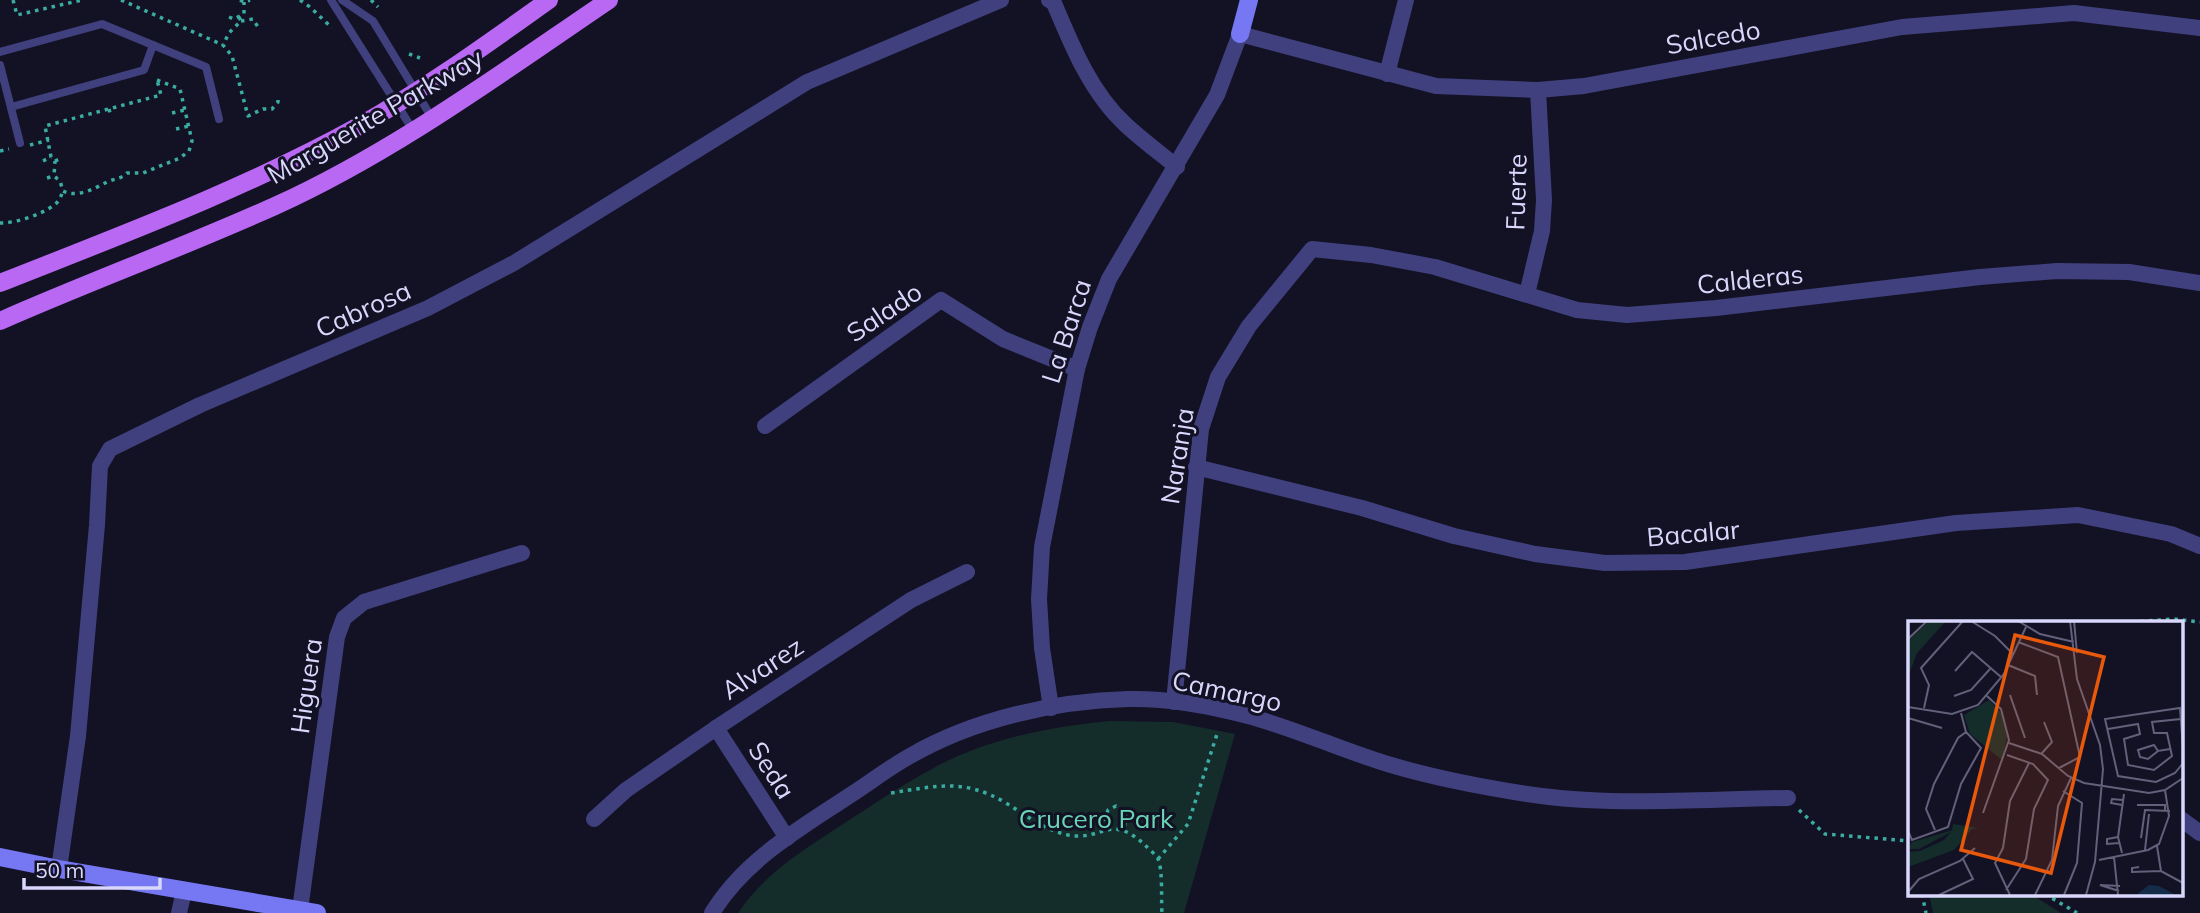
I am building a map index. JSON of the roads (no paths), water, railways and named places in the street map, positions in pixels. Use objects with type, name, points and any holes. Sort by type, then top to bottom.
[{"type":"main road","name":"Marguerite Parkway","points":[[0,283],[181,210],[360,125],[444,74],[549,0]]},
{"type":"main road","name":"Marguerite Parkway","points":[[0,321],[275,206],[340,173],[432,118],[609,0]]},
{"type":"street","name":"Cabrosa","points":[[59,869],[78,736],[100,466],[110,449],[200,405],[428,308],[514,263],[807,82],[1001,0]]},
{"type":"street","points":[[1049,0],[1054,3],[1095,88],[1124,124],[1177,167]]},
{"type":"street","name":"La Barca","points":[[1051,708],[1042,648],[1039,599],[1042,547],[1077,369],[1090,327],[1110,279],[1217,95],[1240,34],[1249,0]]},
{"type":"street","points":[[1387,74],[1406,0]]},
{"type":"street","name":"Salcedo","points":[[1240,34],[1436,86],[1538,90],[1584,86],[1902,27],[2074,13],[2200,28]]},
{"type":"street","name":"Fuerte","points":[[1527,294],[1542,231],[1544,200],[1538,90]]},
{"type":"street","name":"Calderas","points":[[1312,249],[1371,255],[1435,267],[1577,310],[1626,315],[1716,308],[1980,277],[2057,271],[2129,272],[2200,283]]},
{"type":"street","name":"Naranja","points":[[1174,702],[1201,429],[1218,377],[1249,326],[1312,249]]},
{"type":"street","name":"Salado","points":[[765,426],[940,300],[1003,339],[1077,369]]},
{"type":"street","name":"Bacalar","points":[[1196,467],[1363,508],[1454,536],[1535,554],[1605,563],[1685,562],[1955,523],[2078,514],[2171,534],[2200,546]]},
{"type":"street","name":"Higuera","points":[[309,912],[337,637],[344,618],[364,603],[522,553]]},
{"type":"street","name":"Alvarez","points":[[593,820],[626,790],[716,728],[911,600],[967,572]]},
{"type":"street","name":"Camargo","points":[[712,913],[720,899],[746,869],[786,838],[911,755],[965,731],[1051,708],[1089,702],[1130,699],[1174,702],[1248,716],[1391,765],[1530,795],[1597,801],[1788,798]]},
{"type":"street","name":"Seda","points":[[716,728],[786,838]]},
{"type":"street","points":[[2182,820],[2200,833]]},
{"type":"street","points":[[0,857],[309,912]]},
{"type":"street","points":[[179,913],[184,891]]},
{"type":"lane","points":[[331,0],[413,130]]},
{"type":"lane","points":[[342,0],[373,21],[432,118]]},
{"type":"lane","points":[[0,52],[102,24],[206,67],[219,119]]},
{"type":"lane","points":[[11,107],[144,71],[153,45]]},
{"type":"lane","points":[[0,65],[20,143]]},
{"type":"park label","name":"Crucero Park","points":[[1096,818]]}]
